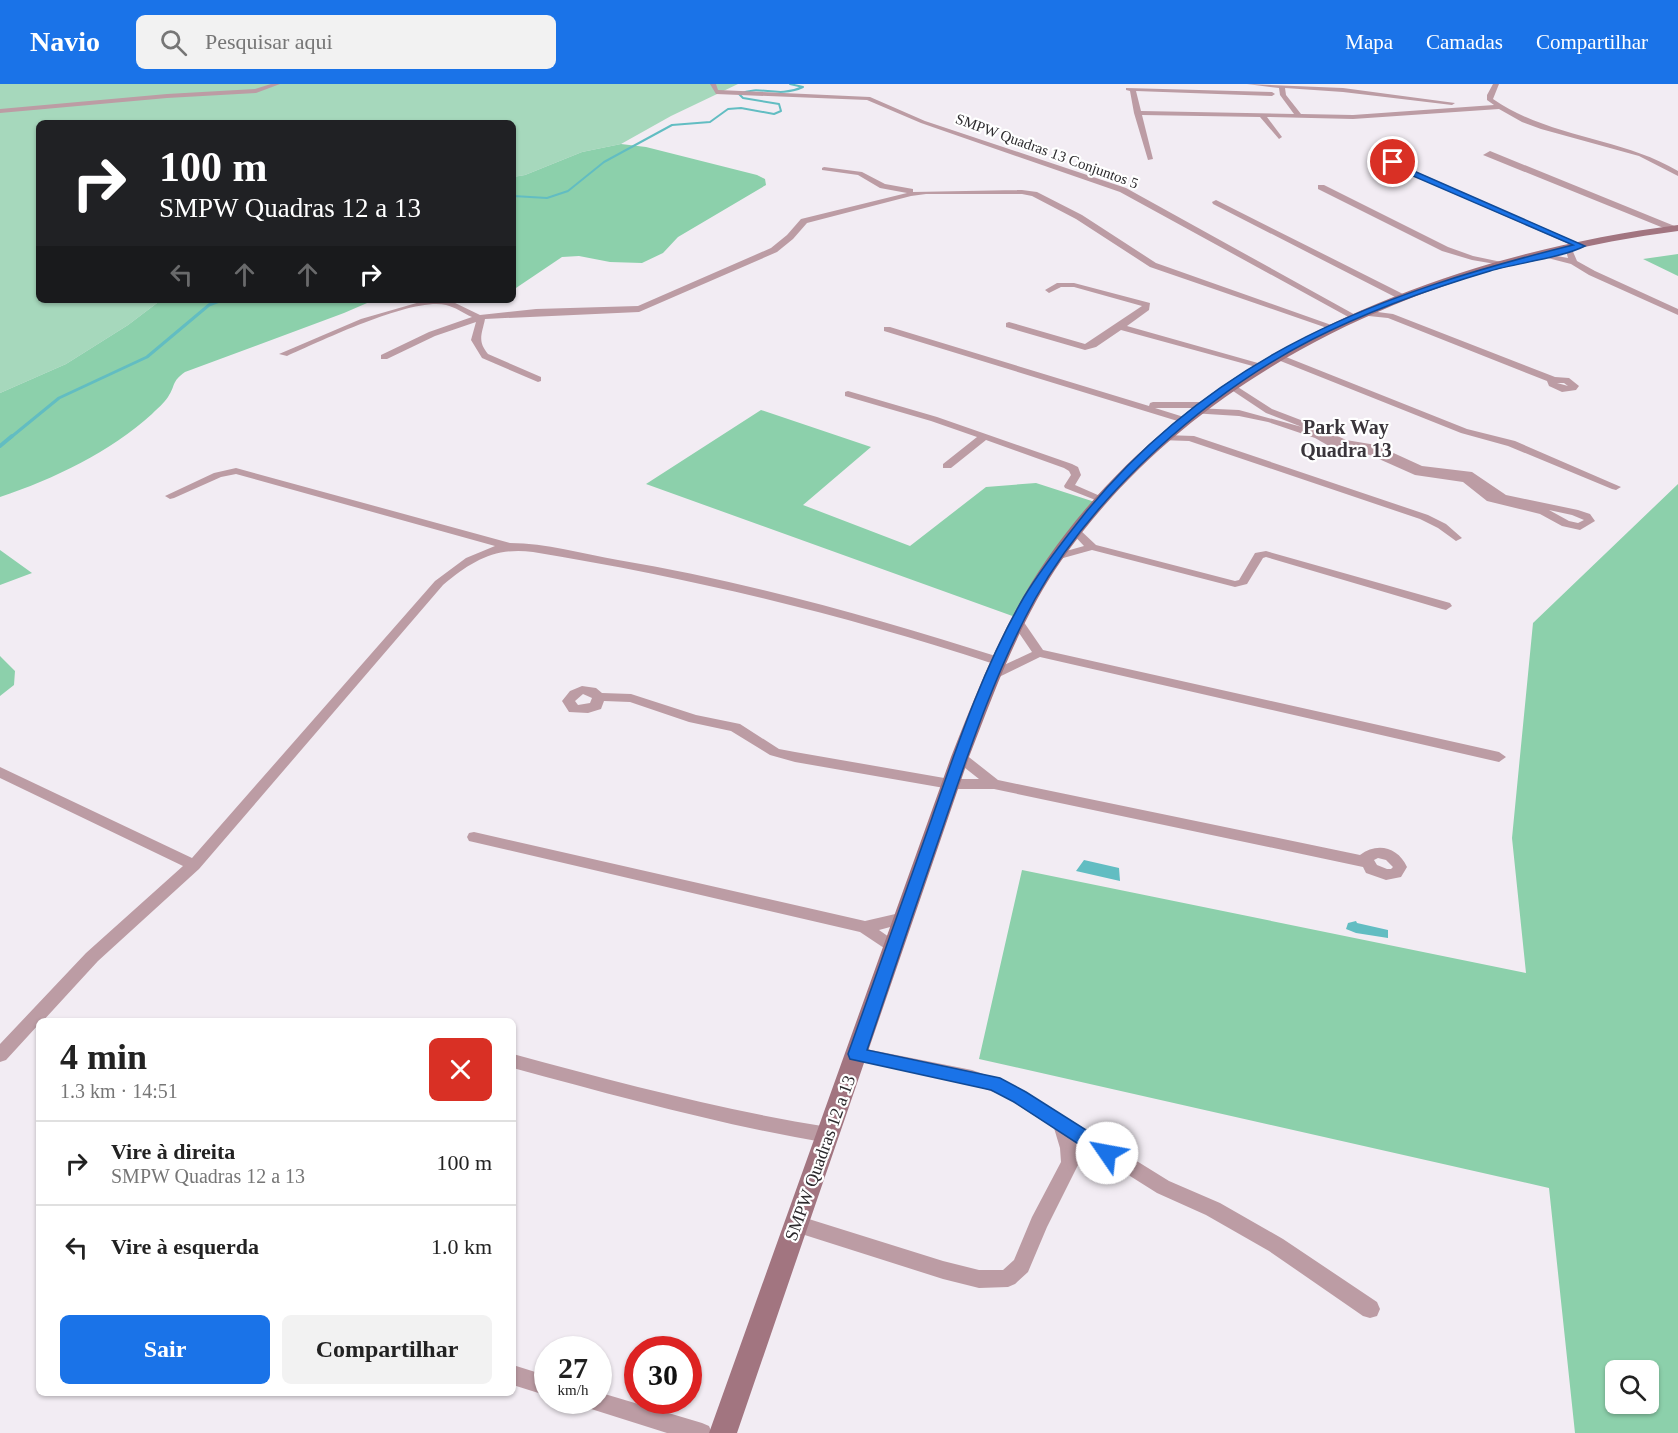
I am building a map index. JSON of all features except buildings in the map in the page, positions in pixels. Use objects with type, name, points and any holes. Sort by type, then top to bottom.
[{"type":"street","points":[[0,111],[167,96],[256,91],[277,84]]},
{"type":"street","name":"SMPW Quadras 13 Conjuntos 5","points":[[712,84],[716,92],[868,98],[923,122],[1114,187],[1359,315]]},
{"type":"street","points":[[1250,84],[1283,85],[1499,107]]},
{"type":"street","points":[[1496,84],[1490,94],[1490,100],[1499,107],[1542,127],[1641,155],[1678,174]]},
{"type":"street","points":[[1283,85],[1283,95],[1299,116]]},
{"type":"street","points":[[1150,159],[1130,90],[1283,95]]},
{"type":"street","points":[[1137,113],[1353,117],[1499,107]]},
{"type":"street","points":[[1262,115],[1279,137]]},
{"type":"street","points":[[1496,157],[1676,228]]},
{"type":"street","points":[[1401,168],[1574,252],[1678,312]]},
{"type":"street","points":[[824,169],[860,173],[883,186],[921,192],[1016,191],[1034,194],[1079,217],[1132,253],[1160,268],[1333,327]]},
{"type":"street","points":[[1321,187],[1445,249],[1472,258],[1507,264]]},
{"type":"street","points":[[384,357],[432,334],[479,317],[536,312],[639,309],[774,250],[790,237],[801,222],[807,219],[921,192]]},
{"type":"street","points":[[1216,202],[1402,297]]},
{"type":"street","name":"SMPW Quadras 12 a 13","points":[[723,1433],[960,757],[995,668],[1017,621],[1056,557],[1075,531],[1130,469],[1164,438],[1180,416],[1260,365],[1333,327],[1359,315],[1387,310],[1402,297],[1489,269],[1540,255],[1574,252],[1676,228]]},
{"type":"street","points":[[1472,258],[1489,269]]},
{"type":"street","points":[[1009,325],[1085,347],[1093,345],[1120,327],[1147,305],[1074,285],[1060,285],[1049,290]]},
{"type":"street","points":[[284,354],[384,314],[428,303]]},
{"type":"street","points":[[442,303],[452,304],[479,317]]},
{"type":"street","points":[[1387,310],[1554,380]]},
{"type":"street","points":[[479,317],[475,336],[480,351],[485,356],[538,379]]},
{"type":"street","points":[[1120,327],[1260,365]]},
{"type":"street","points":[[887,329],[1180,416],[1424,517],[1442,526],[1456,538]]},
{"type":"street","points":[[1276,356],[1464,431],[1496,438],[1616,487]]},
{"type":"street","points":[[1180,416],[1232,413],[1281,423],[1324,438],[1340,448],[1372,452],[1419,473],[1466,479],[1491,499],[1544,512],[1566,524],[1580,527],[1590,521],[1586,516],[1575,512],[1500,496],[1468,474],[1420,469],[1372,447],[1344,443],[1321,431],[1269,411],[1230,385]]},
{"type":"street","points":[[848,394],[985,436],[1072,468],[1076,475],[1069,486],[1102,499]]},
{"type":"street","points":[[1232,413],[1248,398]]},
{"type":"street","points":[[947,466],[985,436]]},
{"type":"street","points":[[170,496],[218,475],[237,471],[507,546],[614,562],[779,598],[902,630],[995,668],[1039,653],[1499,758]]},
{"type":"street","points":[[1075,531],[1092,547],[1235,584],[1243,582],[1259,555],[1266,554],[1446,606]]},
{"type":"street","points":[[0,1055],[92,957],[194,865],[439,583],[468,563],[507,546]]},
{"type":"street","points":[[1056,557],[1092,547]]},
{"type":"street","points":[[1017,621],[1039,653]]},
{"type":"street","points":[[599,697],[631,698],[694,719],[735,727],[775,752],[795,758],[950,784],[994,784],[1366,862]]},
{"type":"street","points":[[960,757],[994,784]]},
{"type":"street","points":[[0,772],[194,865]]},
{"type":"street","points":[[474,837],[865,927],[893,948]]},
{"type":"street","points":[[865,927],[904,918]]},
{"type":"street","points":[[856,1054],[984,1080],[1020,1097],[1163,1187],[1213,1209],[1276,1245],[1314,1269],[1370,1310]]},
{"type":"street","points":[[516,1061],[632,1093],[762,1125],[828,1135]]},
{"type":"street","points":[[796,1224],[943,1270],[979,1279],[1008,1278],[1021,1266],[1039,1223],[1070,1163],[1070,1148],[1061,1123]]},
{"type":"street","points":[[516,1376],[534,1382]]},
{"type":"street","points":[[612,1406],[702,1433]]},
{"type":"green space","points":[[0,84],[738,84],[671,116],[621,144],[582,152],[516,176],[516,120],[36,120],[36,303],[157,303],[128,325],[66,364],[0,393]]},
{"type":"green space","points":[[621,144],[646,147],[757,175],[765,179],[766,185],[678,237],[663,253],[642,263],[610,262],[579,256],[562,257],[516,288],[516,176],[582,152]]},
{"type":"green space","points":[[1678,254],[1678,276],[1643,259]]},
{"type":"green space","points":[[157,303],[367,303],[185,372],[176,381],[168,397],[136,428],[100,452],[61,473],[0,497],[0,393],[66,364],[128,325]]},
{"type":"green space","points":[[761,410],[871,447],[803,505],[910,546],[986,487],[1036,483],[1098,503],[1018,618],[646,484]]},
{"type":"green space","points":[[1678,484],[1678,1433],[1575,1433],[1549,1188],[979,1059],[1022,870],[1526,973],[1512,838],[1533,623]]},
{"type":"green space","points":[[0,550],[32,573],[0,585]]},
{"type":"green space","points":[[0,656],[15,671],[14,685],[0,696]]},
{"type":"water","points":[[1084,860],[1119,868],[1120,881],[1076,871]]},
{"type":"water","points":[[1356,921],[1388,930],[1388,938],[1356,933],[1346,929],[1348,923]]},
{"type":"waterway","points":[[516,196],[547,198],[568,191],[604,162],[672,125],[710,122],[728,109],[741,108],[774,114],[781,111],[779,104],[743,98],[739,94],[754,90],[785,92],[803,87],[790,84]]},
{"type":"waterway","points":[[10,438],[59,398],[147,357],[214,303]]},
{"type":"waterway","points":[[0,446],[12,436]]},
{"type":"district","name":"Park Way Quadra 13","points":[[1346,438]]},
{"type":"route","points":[[1107,1153],[1020,1097],[984,1080],[856,1054],[960,757],[998,661],[1017,621],[1056,557],[1109,491],[1144,456],[1210,399],[1260,365],[1308,338],[1362,313],[1438,284],[1540,255],[1581,246],[1412,173],[1401,168],[1405,167],[1404,165],[1393,162]]}]
